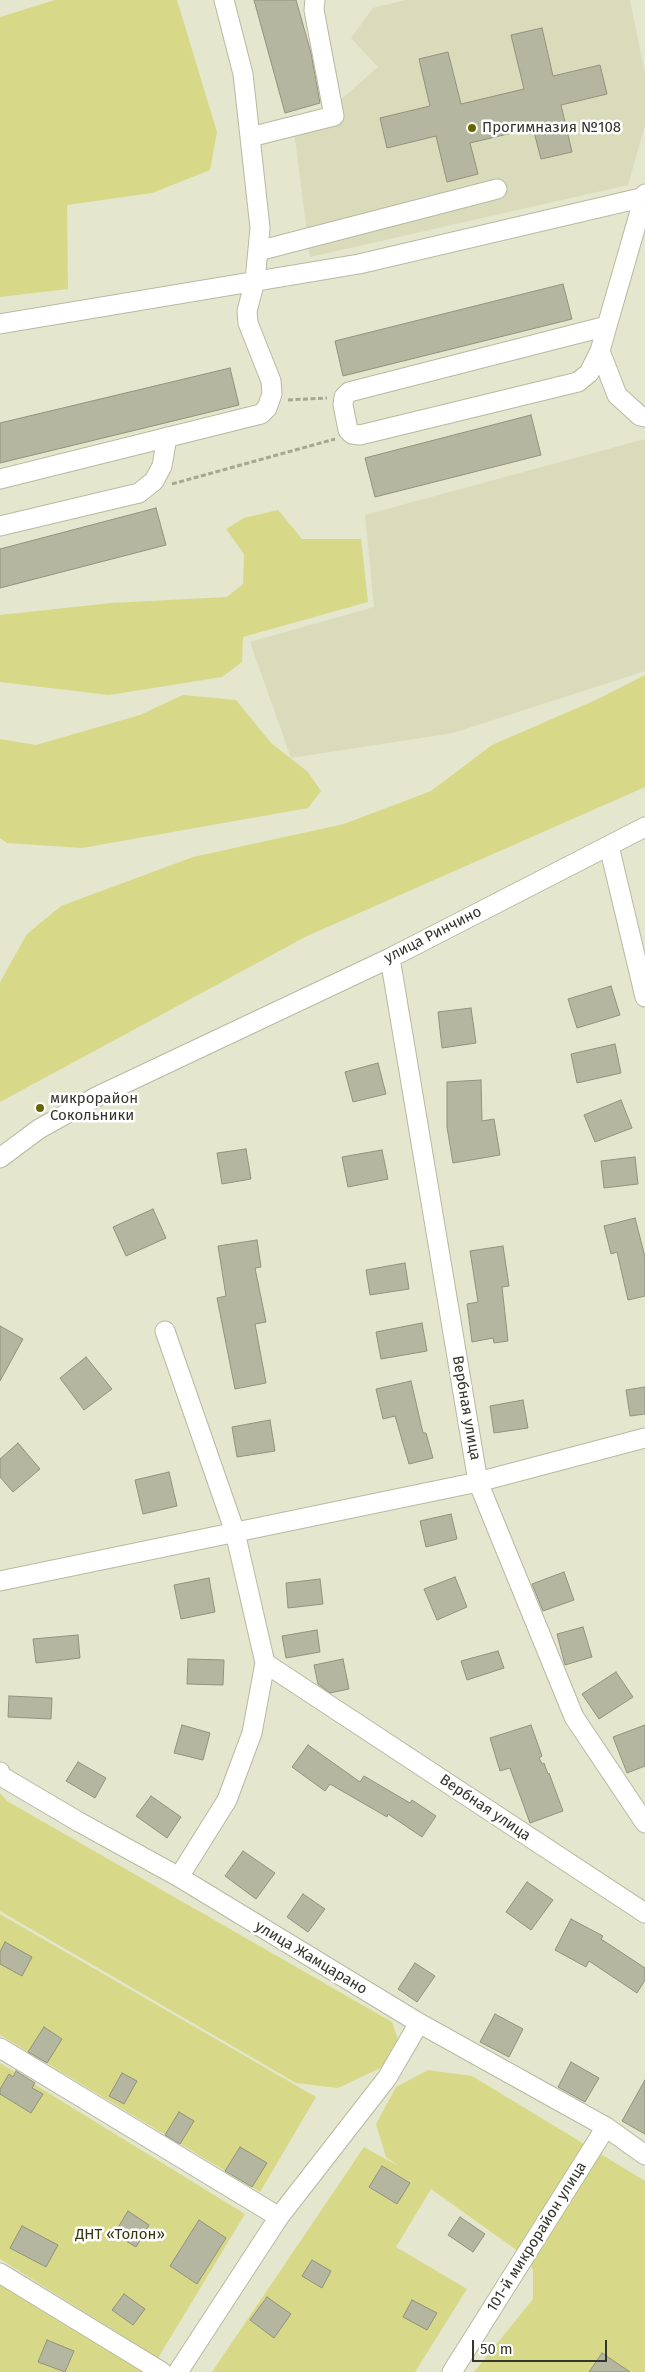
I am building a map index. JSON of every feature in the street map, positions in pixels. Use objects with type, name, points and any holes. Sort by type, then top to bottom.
[{"type":"street","points":[[0,479],[261,414],[270,400],[271,381],[248,323],[248,304],[255,281],[260,228],[243,74],[224,0]]},
{"type":"street","points":[[250,136],[334,116],[314,10],[315,0]]},
{"type":"street","points":[[258,251],[497,189]]},
{"type":"street","points":[[0,324],[359,264],[644,197],[600,351],[589,373],[578,382],[360,435],[352,434],[348,430],[343,405],[344,397],[349,392],[607,326]]},
{"type":"street","points":[[600,351],[617,395],[640,416],[645,417]]},
{"type":"street","points":[[0,526],[139,493],[154,481],[162,466],[167,438]]},
{"type":"street","name":"улица Ринчино","points":[[0,1158],[38,1129],[89,1101],[390,958],[645,827]]},
{"type":"street","points":[[609,846],[645,997]]},
{"type":"street","name":"Вербная улица","points":[[390,958],[478,1482],[574,1717],[645,1824]]},
{"type":"street","points":[[165,1330],[235,1532],[266,1663],[252,1733],[227,1800],[179,1877]]},
{"type":"street","points":[[0,1581],[478,1482],[645,1438]]},
{"type":"street","name":"Вербная улица","points":[[266,1663],[645,1913]]},
{"type":"street","name":"улица Жамцарано","points":[[0,1772],[1,1776],[79,1822],[179,1877],[419,2024],[606,2127],[645,2155]]},
{"type":"street","points":[[178,2372],[279,2217],[387,2078],[419,2024]]},
{"type":"street","points":[[0,2048],[279,2217]]},
{"type":"street","name":"101-й микрорайон улица","points":[[452,2372],[606,2127]]},
{"type":"street","points":[[0,2272],[162,2372]]},
{"type":"path","points":[[270,400],[344,397]]},
{"type":"path","points":[[167,486],[352,434]]},
{"type":"shaded area","name":"Прогимназия №108","points":[[406,0],[630,0],[645,74],[645,125],[628,185],[310,257],[294,131],[321,117],[378,67],[351,38],[373,8]]},
{"type":"shaded area","points":[[645,439],[645,671],[453,733],[291,758],[250,642],[374,607],[365,515]]},
{"type":"green space","points":[[55,0],[177,0],[217,132],[210,170],[152,193],[67,205],[68,289],[0,297],[0,17]]},
{"type":"green space","points":[[278,510],[302,539],[361,539],[368,602],[243,637],[242,662],[222,677],[109,695],[0,682],[0,615],[111,603],[227,597],[243,584],[244,554],[226,529],[244,518]]},
{"type":"green space","points":[[645,675],[645,787],[307,936],[0,1102],[0,982],[27,934],[61,906],[193,857],[344,824],[431,791],[492,745],[598,699]]},
{"type":"green space","points":[[183,695],[236,700],[271,743],[308,772],[321,791],[308,808],[82,848],[7,843],[0,838],[0,739],[36,745],[140,715]]},
{"type":"green space","points":[[0,1793],[7,1801],[392,2022],[400,2045],[389,2064],[338,2088],[296,2083],[0,1911]]},
{"type":"green space","points":[[0,1914],[316,2097],[260,2192],[0,2035]]},
{"type":"green space","name":"ДНТ «Толон»","points":[[0,2063],[245,2214],[158,2358],[0,2259]]},
{"type":"green space","points":[[428,2070],[472,2076],[645,2181],[645,2372],[474,2372],[533,2299],[533,2269],[515,2249],[431,2189],[396,2247],[467,2289],[415,2372],[212,2372],[364,2147],[400,2167],[386,2157],[376,2124],[396,2087]]},
{"type":"green space","points":[[0,2282],[146,2372],[0,2372]]},
{"type":"building","points":[[254,0],[296,0],[311,53],[320,103],[285,113]]},
{"type":"building","points":[[542,28],[553,76],[600,65],[607,94],[561,105],[572,152],[541,159],[533,128],[470,143],[478,174],[447,182],[436,136],[387,148],[380,118],[430,106],[419,59],[448,52],[461,104],[524,89],[511,35]]},
{"type":"building","points":[[563,284],[572,319],[343,376],[335,341]]},
{"type":"building","points":[[230,368],[239,405],[0,463],[0,423]]},
{"type":"building","points":[[531,415],[541,455],[375,497],[365,458]]},
{"type":"building","points":[[156,508],[166,545],[0,588],[0,549]]},
{"type":"building","points":[[611,986],[620,1015],[577,1028],[568,999]]},
{"type":"building","points":[[471,1008],[476,1043],[442,1048],[438,1012]]},
{"type":"building","points":[[615,1044],[621,1073],[577,1083],[571,1054]]},
{"type":"building","points":[[378,1063],[386,1094],[353,1102],[345,1072]]},
{"type":"building","points":[[481,1080],[482,1121],[494,1119],[500,1155],[453,1163],[447,1127],[447,1082]]},
{"type":"building","points":[[621,1100],[632,1128],[595,1142],[584,1115]]},
{"type":"building","points":[[246,1149],[251,1179],[222,1184],[217,1153]]},
{"type":"building","points":[[382,1150],[388,1179],[348,1187],[342,1157]]},
{"type":"building","points":[[635,1157],[638,1184],[604,1188],[601,1161]]},
{"type":"building","points":[[153,1209],[166,1238],[126,1256],[113,1227]]},
{"type":"building","points":[[635,1218],[645,1257],[645,1296],[628,1300],[617,1252],[611,1254],[604,1226]]},
{"type":"building","points":[[257,1240],[261,1267],[255,1268],[266,1322],[255,1324],[266,1383],[235,1389],[217,1298],[226,1296],[218,1246]]},
{"type":"building","points":[[503,1246],[509,1286],[502,1287],[508,1341],[494,1343],[493,1338],[472,1342],[467,1304],[478,1302],[470,1251]]},
{"type":"building","points":[[405,1263],[409,1289],[370,1295],[366,1270]]},
{"type":"building","points":[[422,1323],[427,1351],[381,1359],[376,1332]]},
{"type":"building","points":[[0,1326],[23,1339],[0,1381]]},
{"type":"building","points":[[86,1357],[112,1389],[84,1410],[60,1378]]},
{"type":"building","points":[[411,1381],[423,1433],[426,1433],[433,1458],[409,1464],[395,1416],[383,1419],[376,1389]]},
{"type":"building","points":[[645,1387],[645,1414],[630,1416],[626,1390]]},
{"type":"building","points":[[523,1400],[528,1428],[494,1433],[490,1406]]},
{"type":"building","points":[[270,1420],[275,1451],[237,1457],[232,1427]]},
{"type":"building","points":[[18,1443],[40,1469],[13,1492],[0,1477],[0,1459]]},
{"type":"building","points":[[169,1472],[177,1506],[143,1514],[135,1480]]},
{"type":"building","points":[[451,1514],[457,1539],[426,1547],[420,1521]]},
{"type":"building","points":[[564,1572],[574,1600],[543,1611],[532,1584]]},
{"type":"building","points":[[455,1577],[467,1607],[437,1620],[424,1589]]},
{"type":"building","points":[[209,1578],[215,1612],[181,1619],[174,1585]]},
{"type":"building","points":[[320,1579],[323,1604],[288,1608],[286,1583]]},
{"type":"building","points":[[583,1627],[592,1657],[565,1665],[557,1634]]},
{"type":"building","points":[[317,1630],[320,1652],[286,1658],[282,1636]]},
{"type":"building","points":[[78,1635],[80,1658],[36,1663],[33,1639]]},
{"type":"building","points":[[498,1651],[504,1668],[467,1680],[461,1661]]},
{"type":"building","points":[[188,1659],[224,1660],[223,1685],[187,1684]]},
{"type":"building","points":[[343,1659],[349,1689],[330,1693],[318,1684],[314,1665]]},
{"type":"building","points":[[616,1672],[633,1697],[599,1719],[582,1694]]},
{"type":"building","points":[[9,1696],[52,1698],[51,1719],[8,1717]]},
{"type":"building","points":[[182,1725],[210,1733],[203,1760],[174,1753]]},
{"type":"building","points":[[531,1725],[542,1756],[539,1758],[549,1773],[563,1811],[530,1823],[510,1768],[500,1771],[490,1738]]},
{"type":"building","points":[[645,1725],[645,1766],[627,1773],[613,1737]]},
{"type":"building","points":[[308,1745],[360,1782],[364,1776],[410,1803],[412,1800],[436,1816],[422,1837],[388,1814],[387,1817],[330,1784],[325,1791],[292,1767]]},
{"type":"building","points":[[78,1762],[106,1778],[95,1798],[66,1781]]},
{"type":"building","points":[[151,1796],[181,1817],[167,1838],[136,1816]]},
{"type":"building","points":[[243,1851],[275,1873],[256,1899],[225,1876]]},
{"type":"building","points":[[527,1882],[553,1900],[531,1930],[506,1912]]},
{"type":"building","points":[[303,1894],[325,1909],[308,1932],[287,1917]]},
{"type":"building","points":[[571,1919],[603,1936],[601,1939],[645,1968],[645,1980],[637,1993],[589,1961],[586,1967],[555,1950]]},
{"type":"building","points":[[5,1942],[32,1957],[22,1976],[0,1964],[0,1952]]},
{"type":"building","points":[[415,1963],[435,1976],[417,2002],[398,1989]]},
{"type":"building","points":[[495,2014],[523,2029],[509,2057],[480,2042]]},
{"type":"building","points":[[44,2027],[62,2039],[47,2063],[28,2052]]},
{"type":"building","points":[[571,2062],[599,2078],[585,2102],[558,2087]]},
{"type":"building","points":[[16,2071],[35,2083],[32,2088],[43,2094],[31,2113],[0,2094],[0,2089],[9,2074],[13,2077]]},
{"type":"building","points":[[122,2073],[137,2081],[124,2104],[109,2096]]},
{"type":"building","points":[[645,2080],[645,2134],[622,2121]]},
{"type":"building","points":[[179,2112],[194,2121],[180,2144],[165,2135]]},
{"type":"building","points":[[240,2147],[267,2163],[252,2187],[225,2171]]},
{"type":"building","points":[[382,2166],[410,2183],[397,2204],[369,2187]]},
{"type":"building","points":[[128,2211],[149,2225],[136,2247],[114,2234]]},
{"type":"building","points":[[460,2217],[485,2234],[473,2252],[448,2235]]},
{"type":"building","points":[[199,2220],[226,2238],[197,2284],[170,2266]]},
{"type":"building","points":[[22,2226],[58,2245],[46,2267],[10,2248]]},
{"type":"building","points":[[312,2260],[331,2271],[322,2288],[302,2276]]},
{"type":"building","points":[[124,2294],[145,2309],[133,2325],[112,2310]]},
{"type":"building","points":[[267,2297],[291,2314],[274,2338],[250,2320]]},
{"type":"building","points":[[412,2300],[437,2313],[427,2330],[403,2317]]},
{"type":"building","points":[[47,2340],[74,2351],[65,2372],[38,2362]]},
{"type":"building","points":[[602,2353],[630,2372],[589,2372]]},
{"type":"place","name":"Прогимназия №108","points":[[472,128]]},
{"type":"place","name":"микрорайон Сокольники","points":[[40,1108]]}]
